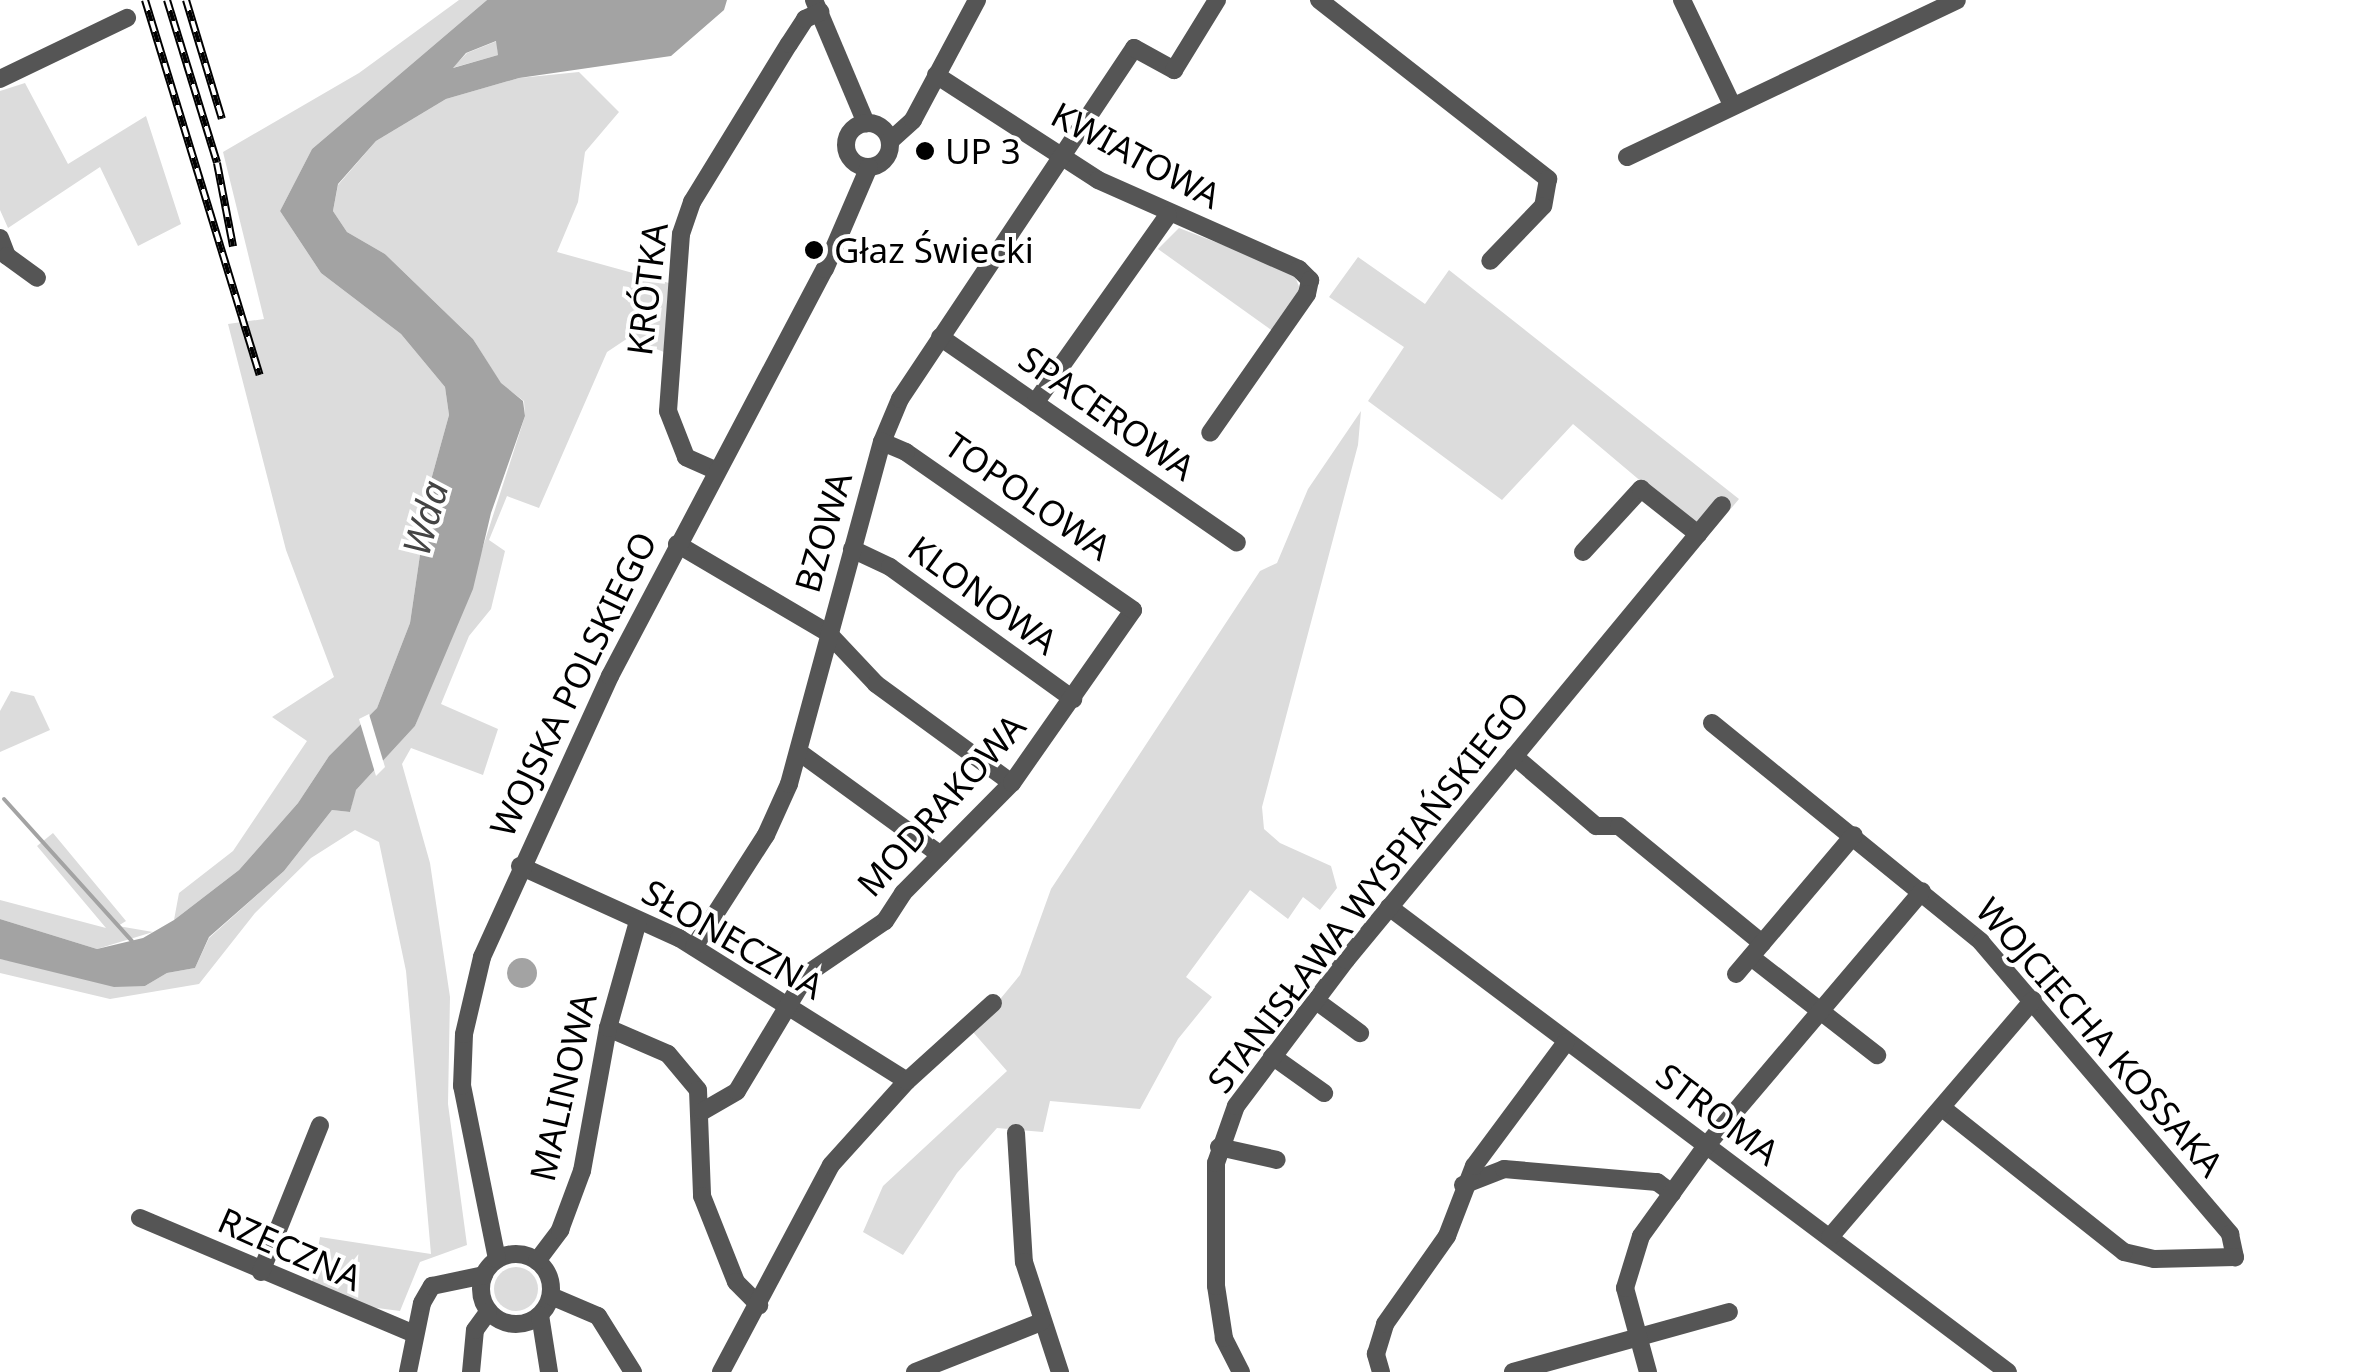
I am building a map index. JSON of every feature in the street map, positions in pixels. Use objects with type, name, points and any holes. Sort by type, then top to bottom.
[{"type":"street","points":[[873,130],[915,111],[977,0]]},
{"type":"street","name":"BZOWA","points":[[694,947],[766,835],[799,752],[882,442],[900,399],[1058,154],[1134,48],[1174,70],[1217,0]]},
{"type":"street","points":[[1319,0],[1548,179],[1543,206],[1490,261]]},
{"type":"street","points":[[1340,15],[1354,0]]},
{"type":"street","points":[[1682,0],[1732,105]]},
{"type":"street","points":[[1627,157],[1957,0]]},
{"type":"street","points":[[817,6],[885,159],[862,165]]},
{"type":"street","name":"KRÓTKA","points":[[717,471],[686,456],[668,411],[680,234],[692,202],[789,44],[817,6]]},
{"type":"street","points":[[0,80],[127,18]]},
{"type":"street","name":"KWIATOWA","points":[[936,75],[1058,154],[1168,216],[1299,269],[1310,280],[1308,294],[1210,433]]},
{"type":"street","name":"WOJSKA POLSKIEGO","points":[[506,1256],[490,1217],[464,1117],[462,1053],[482,958],[520,866],[677,544],[826,269],[862,165],[846,146],[873,130]]},
{"type":"street","points":[[1035,403],[1168,216]]},
{"type":"street","points":[[0,238],[7,256],[37,278]]},
{"type":"street","name":"SPACEROWA","points":[[940,337],[1237,543]]},
{"type":"street","name":"TOPOLOWA","points":[[882,442],[906,452],[1133,610]]},
{"type":"street","points":[[1583,552],[1641,489],[1698,534]]},
{"type":"street","name":"STANISŁAWA WYSPIAŃSKIEGO","points":[[1241,1372],[1217,1304],[1219,1147],[1236,1106],[1389,907],[1722,506]]},
{"type":"street","points":[[677,544],[828,633],[852,663],[1012,783]]},
{"type":"street","name":"KLONOWA","points":[[852,549],[890,566],[1073,700]]},
{"type":"street","name":"MODRAKOWA","points":[[702,1111],[736,1091],[807,974],[886,921],[941,855],[1012,783],[1133,610]]},
{"type":"street","points":[[819,672],[852,663]]},
{"type":"street","name":"WOJCIECHA KOSSAKA","points":[[1712,723],[1981,942],[2230,1234],[2235,1256],[2154,1259],[2124,1252],[1942,1108]]},
{"type":"street","points":[[799,752],[941,855]]},
{"type":"street","points":[[1514,756],[1596,826],[1619,826],[1820,1011],[1878,1055]]},
{"type":"street","points":[[1736,974],[1854,835]]},
{"type":"street","name":"SŁONECZNA","points":[[520,866],[694,947],[907,1081]]},
{"type":"street","points":[[1648,1372],[1626,1301],[1627,1270],[1672,1193],[1706,1146],[1922,891]]},
{"type":"street","name":"STROMA","points":[[1389,907],[2008,1372]]},
{"type":"street","name":"MALINOWA","points":[[538,1261],[560,1230],[582,1171],[608,1028],[638,921]]},
{"type":"street","points":[[1316,1000],[1360,1033]]},
{"type":"street","points":[[1830,1236],[2032,1000]]},
{"type":"street","points":[[721,1372],[831,1164],[907,1081],[993,1003]]},
{"type":"street","points":[[608,1028],[668,1054],[698,1090],[702,1111],[702,1196],[736,1282],[759,1304]]},
{"type":"street","points":[[1381,1372],[1378,1336],[1447,1236],[1464,1185],[1566,1042]]},
{"type":"street","points":[[1272,1056],[1324,1092]]},
{"type":"street","points":[[261,1272],[320,1125]]},
{"type":"street","points":[[1016,1132],[1019,1229],[1041,1322],[1060,1372]]},
{"type":"street","points":[[1219,1147],[1277,1160]]},
{"type":"street","points":[[1464,1185],[1504,1169],[1658,1182],[1672,1193]]},
{"type":"street","name":"RZECZNA","points":[[140,1218],[415,1334]]},
{"type":"street","points":[[482,1283],[506,1256],[538,1261],[550,1296],[540,1315],[548,1370]]},
{"type":"street","points":[[408,1372],[422,1303],[444,1279],[482,1283]]},
{"type":"street","points":[[482,1283],[503,1319],[548,1370]]},
{"type":"street","points":[[550,1296],[598,1316],[633,1372]]},
{"type":"street","points":[[1513,1372],[1729,1312]]},
{"type":"street","points":[[471,1364],[503,1319],[540,1315]]},
{"type":"street","points":[[915,1372],[1041,1322]]},
{"type":"shaded area","points":[[459,0],[487,0],[312,149],[280,211],[321,273],[401,334],[445,387],[449,415],[431,480],[410,623],[377,708],[329,756],[298,803],[239,870],[174,920],[179,893],[233,851],[307,741],[272,717],[334,677],[286,550],[228,324],[264,319],[223,152],[359,73]]},
{"type":"shaded area","points":[[487,0],[727,0],[724,10],[671,56],[519,78],[446,99],[376,141],[338,184],[333,211],[347,232],[385,254],[473,339],[501,383],[523,401],[525,416],[491,513],[473,589],[415,726],[356,790],[350,812],[332,810],[284,871],[209,937],[195,968],[167,973],[145,986],[114,987],[0,959],[0,919],[97,949],[143,938],[174,920],[239,870],[298,803],[329,756],[377,708],[410,623],[431,480],[449,415],[445,387],[401,334],[321,273],[280,211],[312,149]],"holes":[[[496,41],[498,55],[453,68],[466,53]]]},
{"type":"shaded area","points":[[497,41],[498,55],[452,68],[467,53]]},
{"type":"shaded area","points":[[579,72],[619,112],[585,152],[578,202],[557,252],[669,283],[664,352],[628,338],[607,352],[539,508],[507,496],[489,540],[505,551],[491,609],[469,636],[441,704],[498,729],[483,775],[411,748],[402,764],[430,863],[450,997],[448,1104],[467,1245],[420,1262],[400,1311],[309,1299],[320,1237],[431,1254],[406,971],[379,842],[355,830],[311,858],[255,913],[199,984],[110,999],[0,973],[0,959],[145,986],[167,973],[195,968],[209,938],[284,871],[332,810],[350,812],[355,791],[415,726],[481,553],[525,416],[524,401],[501,384],[473,339],[385,254],[347,232],[333,211],[338,185],[376,141],[446,99],[519,78]]},
{"type":"shaded area","points":[[25,83],[68,164],[146,116],[181,224],[138,246],[100,167],[8,228],[0,210],[0,91]]},
{"type":"shaded area","points":[[1179,228],[1293,272],[1301,291],[1274,332],[1158,249]]},
{"type":"shaded area","points":[[1358,257],[1425,304],[1449,270],[1739,499],[1707,537],[1573,424],[1502,500],[1368,401],[1404,347],[1329,297]]},
{"type":"shaded area","points":[[1361,411],[1358,445],[1262,807],[1264,829],[1280,843],[1331,866],[1337,888],[1320,910],[1303,897],[1288,919],[1250,890],[1186,977],[1212,997],[1178,1039],[1140,1109],[1050,1101],[1043,1132],[997,1128],[957,1173],[903,1255],[863,1232],[883,1186],[1007,1071],[973,1032],[1020,975],[1051,889],[1260,571],[1277,563],[1308,489]]},
{"type":"shaded area","points":[[11,691],[34,696],[50,730],[0,752],[0,711]]},
{"type":"shaded area","points":[[53,833],[126,921],[118,926],[153,932],[97,949],[0,919],[0,900],[106,928],[37,846]]},
{"type":"shaded area","points":[[522,958],[533,962],[537,973],[533,984],[522,988],[511,984],[507,973],[511,962]]},
{"type":"shaded area","points":[[516,1267],[531,1274],[538,1289],[531,1304],[516,1311],[501,1304],[494,1289],[501,1274]]},
{"type":"pier","points":[[369,714],[385,767],[376,776],[359,719]]},
{"type":"waterway","points":[[4,799],[132,941]]},
{"type":"railway","points":[[145,0],[260,375]]},
{"type":"railway","points":[[167,0],[217,163],[233,246]]},
{"type":"railway","points":[[186,0],[222,119]]},
{"type":"place","name":"UP 3","points":[[925,151]]},
{"type":"place","name":"Głaz Świecki","points":[[814,250]]},
{"type":"water label","name":"Wda","points":[[425,518]]}]
